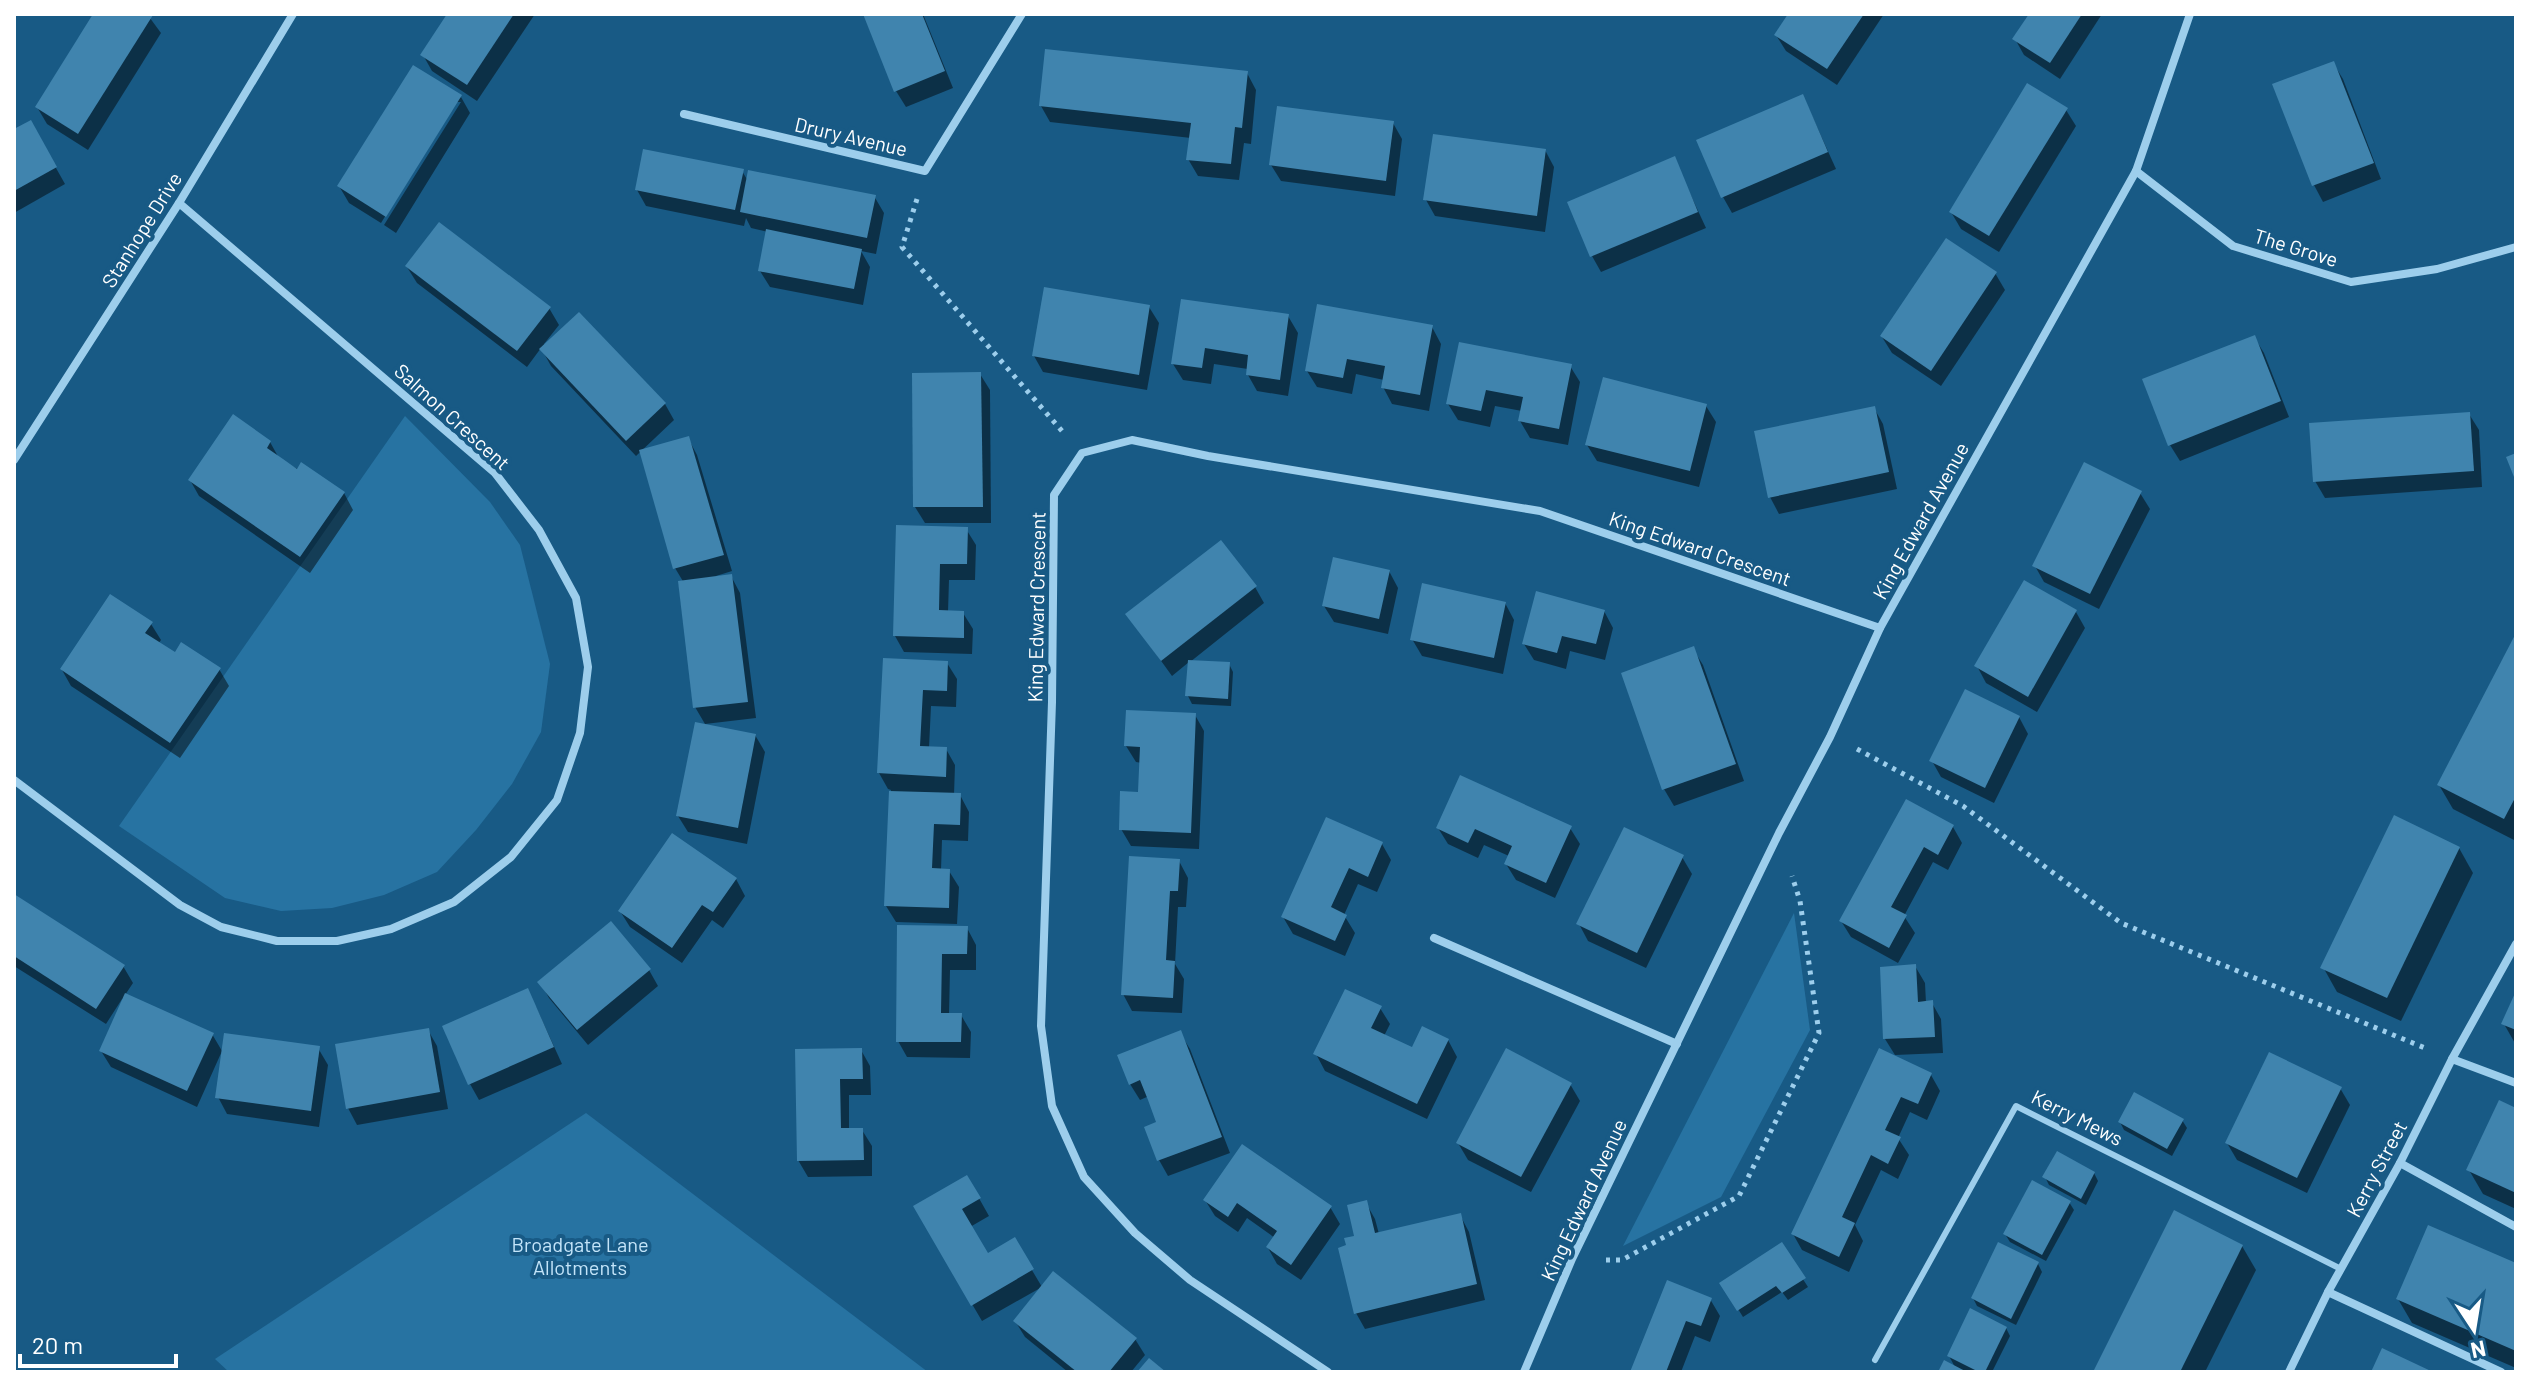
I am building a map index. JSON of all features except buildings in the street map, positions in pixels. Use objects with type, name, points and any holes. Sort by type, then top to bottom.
[{"type":"street","name":"Stanhope Drive","points":[[14,460],[179,203],[293,14]]},
{"type":"street","name":"Drury Avenue","points":[[684,114],[925,171],[1022,14]]},
{"type":"street","name":"King Edward Avenue","points":[[1524,1372],[1572,1259],[1779,833],[1830,737],[1880,628],[2136,171],[2190,14]]},
{"type":"street","name":"The Grove","points":[[2136,171],[2233,246],[2351,282],[2437,269],[2516,247]]},
{"type":"street","name":"Salmon Crescent","points":[[14,780],[180,905],[221,927],[277,941],[337,941],[391,929],[454,902],[511,857],[557,800],[580,733],[588,667],[576,598],[539,530],[495,473],[179,203]]},
{"type":"street","name":"King Edward Crescent","points":[[1328,1372],[1190,1280],[1135,1233],[1084,1177],[1052,1106],[1041,1026],[1052,702],[1054,495],[1082,453],[1132,440],[1208,456],[1540,511],[1880,628]]},
{"type":"street","points":[[1434,938],[1677,1044]]},
{"type":"street","name":"Kerry Street","points":[[2289,1372],[2328,1292],[2516,944]]},
{"type":"street","points":[[2452,1059],[2516,1083]]},
{"type":"street","points":[[2400,1163],[2516,1227]]},
{"type":"street","points":[[2328,1292],[2501,1372]]},
{"type":"lane","name":"Kerry Mews","points":[[1875,1360],[2016,1106],[2341,1269]]},
{"type":"path","points":[[925,171],[902,247],[1082,453]]},
{"type":"path","points":[[1879,758],[1963,806],[2121,923],[2452,1059]]},
{"type":"path","points":[[1572,1259],[1622,1260],[1739,1196],[1819,1033],[1800,901],[1779,833]]},
{"type":"green space","points":[[405,416],[490,502],[520,545],[550,664],[541,732],[512,784],[476,830],[437,872],[384,895],[332,908],[281,911],[225,898],[119,826]]},
{"type":"green space","points":[[1794,913],[1810,1030],[1721,1197],[1623,1246]]},
{"type":"green space","name":"Broadgate Lane Allotments","points":[[586,1113],[928,1372],[229,1372],[215,1359]]}]
